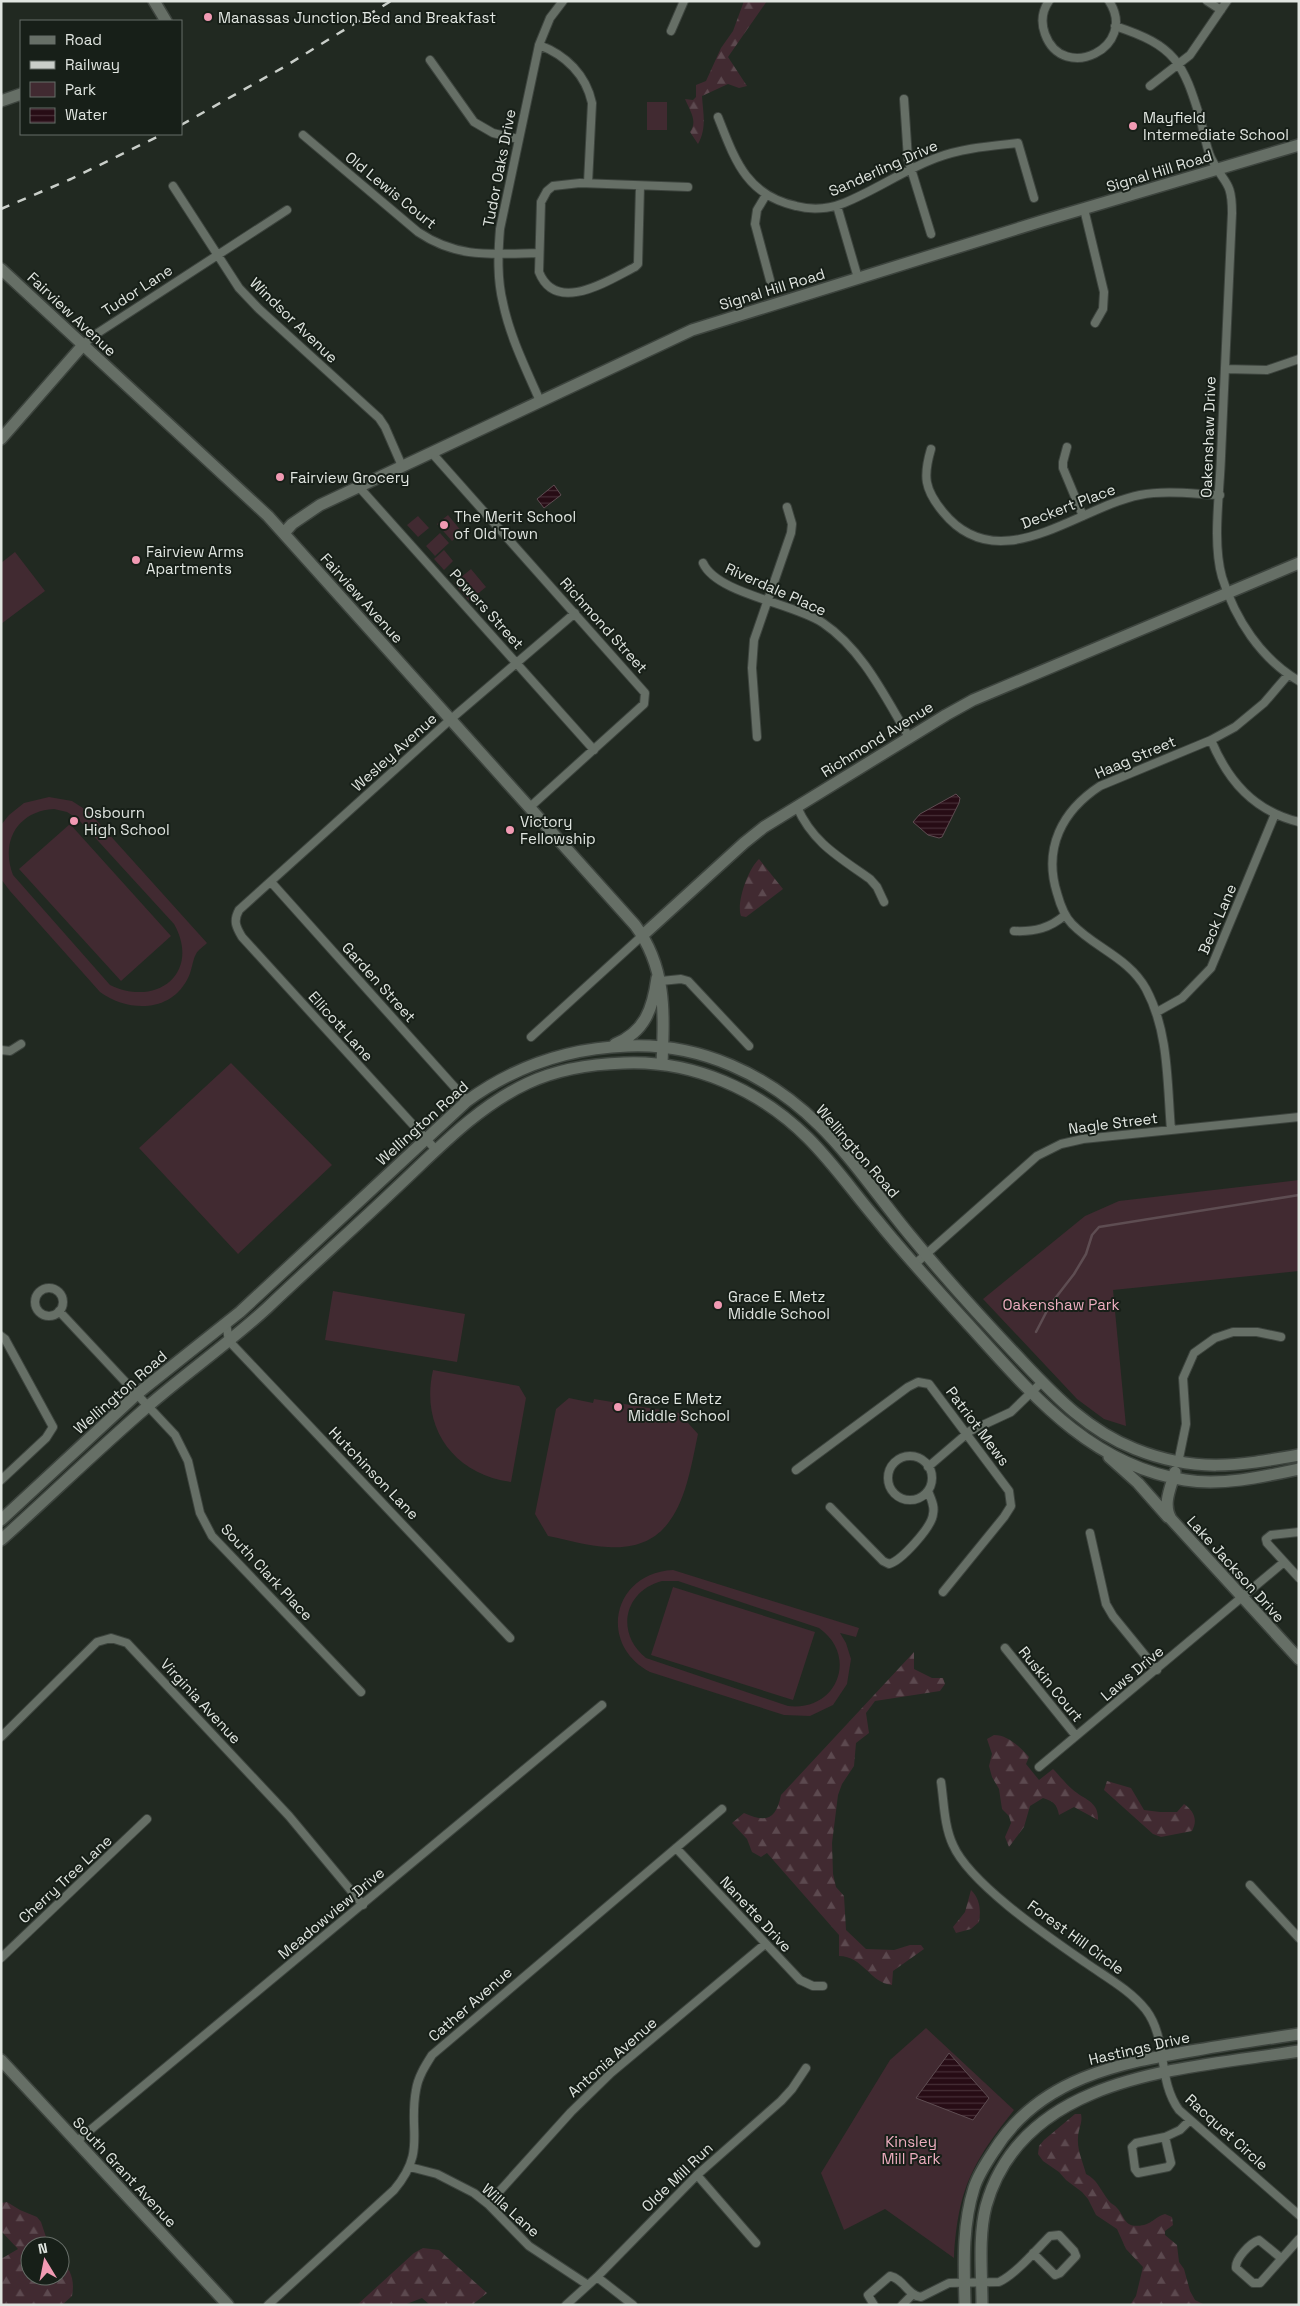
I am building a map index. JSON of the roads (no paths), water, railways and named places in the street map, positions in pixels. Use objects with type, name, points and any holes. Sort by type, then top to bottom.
[{"type":"main road","points":[[154,1],[165,20]]},
{"type":"main road","points":[[2,98],[20,94]]},
{"type":"main road","name":"Signal Hill Road","points":[[284,533],[309,511],[692,330],[1299,145]]},
{"type":"main road","name":"Fairview Avenue","points":[[1,269],[254,502],[284,533],[643,935],[661,981],[664,1024],[662,1064]]},
{"type":"main road","name":"Tudor Lane","points":[[1,439],[83,345]]},
{"type":"main road","name":"Richmond Avenue","points":[[643,935],[744,843],[797,807],[909,737],[973,700],[1299,563]]},
{"type":"main road","points":[[609,1046],[635,1033],[646,1021],[652,1002],[657,968]]},
{"type":"main road","name":"Wellington Road","points":[[1,1520],[137,1394],[226,1323],[467,1101],[501,1078],[545,1059],[609,1046],[663,1047],[696,1052],[740,1068],[781,1092],[821,1126],[982,1320],[1070,1411],[1103,1433],[1135,1450],[1178,1463],[1232,1466],[1299,1455]]},
{"type":"main road","name":"Wellington Road","points":[[1,1540],[148,1406],[229,1341],[436,1150],[486,1108],[513,1091],[545,1076],[582,1066],[610,1063],[662,1064],[709,1075],[733,1085],[776,1110],[806,1136],[914,1264],[1032,1393],[1061,1422],[1097,1446],[1128,1462],[1174,1478],[1196,1481],[1222,1481],[1299,1470]]},
{"type":"main road","points":[[1097,1446],[1126,1471],[1176,1525]]},
{"type":"main road","name":"Lake Jackson Drive","points":[[1178,1463],[1167,1509],[1176,1525],[1299,1659]]},
{"type":"main road","name":"Hastings Drive","points":[[965,2305],[964,2247],[973,2193],[985,2165],[1007,2132],[1036,2105],[1084,2076],[1111,2067],[1162,2056],[1299,2034]]},
{"type":"main road","name":"Hastings Drive","points":[[982,2305],[983,2224],[986,2208],[997,2178],[1023,2140],[1049,2117],[1077,2099],[1122,2082],[1165,2072],[1299,2051]]},
{"type":"main road","name":"South Grant Avenue","points":[[1,2060],[228,2305]]},
{"type":"street","name":"Tudor Oaks Drive","points":[[540,401],[508,324],[502,302],[498,254],[502,210],[539,45],[550,18],[563,1]]},
{"type":"street","points":[[671,31],[684,1]]},
{"type":"street","points":[[1049,1],[1044,11],[1043,29],[1051,45],[1066,56],[1083,58],[1100,51],[1112,36],[1115,16],[1109,1]]},
{"type":"street","points":[[1207,1],[1221,10]]},
{"type":"street","points":[[1150,86],[1179,65],[1200,43],[1227,1]]},
{"type":"street","name":"Oakenshaw Drive","points":[[1115,26],[1158,43],[1179,65],[1189,84],[1210,154],[1230,185],[1232,198],[1220,495],[1219,554],[1221,569],[1228,592],[1250,635],[1266,656],[1299,682]]},
{"type":"street","points":[[539,45],[557,54],[572,66],[585,82],[590,92],[592,103],[588,183]]},
{"type":"street","points":[[430,60],[474,122],[493,133],[518,139]]},
{"type":"street","points":[[904,99],[906,149],[931,234]]},
{"type":"street","name":"Sanderling Drive","points":[[718,117],[739,166],[757,189],[783,203],[802,208],[837,206],[938,157],[967,149],[1018,143],[1034,198]]},
{"type":"street","name":"Old Lewis Court","points":[[302,135],[418,232],[436,244],[466,253],[538,253]]},
{"type":"street","points":[[640,186],[638,264],[587,290],[557,291],[544,282],[539,272],[538,253],[541,202],[548,191],[559,184],[588,183],[688,188]]},
{"type":"street","name":"Windsor Avenue","points":[[173,186],[239,288],[259,309],[379,418],[385,427],[402,466]]},
{"type":"street","points":[[766,195],[757,210],[755,224],[770,280]]},
{"type":"street","points":[[837,206],[858,278]]},
{"type":"street","points":[[1084,209],[1104,292],[1103,309],[1095,323]]},
{"type":"street","name":"Tudor Lane","points":[[83,345],[288,210]]},
{"type":"street","points":[[1225,369],[1267,370],[1299,359]]},
{"type":"street","points":[[1067,448],[1062,462],[1063,468],[1083,516]]},
{"type":"street","name":"Deckert Place","points":[[931,449],[925,478],[931,497],[947,517],[971,534],[993,540],[1022,539],[1059,527],[1138,495],[1170,493],[1220,495]]},
{"type":"street","name":"Richmond Street","points":[[431,452],[643,688],[646,697],[644,704],[530,808]]},
{"type":"street","name":"Powers Street","points":[[359,487],[594,750]]},
{"type":"street","points":[[757,737],[752,655],[757,627],[791,532],[792,524],[787,507]]},
{"type":"street","name":"Riverdale Place","points":[[702,563],[708,572],[717,579],[816,619],[842,638],[870,672],[909,737]]},
{"type":"street","name":"Wesley Avenue","points":[[236,916],[239,910],[451,719],[575,613]]},
{"type":"street","name":"Haag Street","points":[[1171,1130],[1164,1040],[1157,1012],[1138,977],[1110,951],[1077,929],[1065,915],[1055,886],[1053,858],[1058,833],[1071,810],[1083,798],[1100,786],[1210,740],[1250,716],[1288,675]]},
{"type":"street","points":[[1210,740],[1222,764],[1239,789],[1252,801],[1275,814],[1299,822]]},
{"type":"street","points":[[797,807],[803,821],[821,844],[870,880],[877,887],[884,902]]},
{"type":"street","name":"Beck Lane","points":[[1157,1012],[1182,998],[1211,968],[1275,814]]},
{"type":"street","name":"Garden Street","points":[[271,882],[467,1101]]},
{"type":"street","points":[[1014,931],[1035,931],[1045,928],[1065,915]]},
{"type":"street","name":"Ellicott Lane","points":[[236,916],[236,928],[242,937],[436,1150]]},
{"type":"street","name":"Richmond Avenue","points":[[532,1037],[643,935]]},
{"type":"street","points":[[661,981],[681,978],[688,981],[749,1046]]},
{"type":"street","points":[[1,1050],[10,1051],[21,1044]]},
{"type":"street","name":"Nagle Street","points":[[914,1264],[1032,1160],[1054,1147],[1083,1139],[1299,1117]]},
{"type":"street","name":"South Clark Place","points":[[59,1312],[169,1428],[182,1447],[188,1461],[200,1513],[212,1536],[361,1692]]},
{"type":"street","points":[[226,1323],[229,1341]]},
{"type":"street","points":[[1178,1463],[1186,1424],[1182,1391],[1183,1378],[1194,1353],[1215,1338],[1233,1332],[1257,1332],[1281,1337]]},
{"type":"street","points":[[1,1336],[6,1339],[53,1427],[46,1438],[1,1480]]},
{"type":"street","name":"Hutchinson Lane","points":[[229,1341],[510,1638]]},
{"type":"street","name":"Patriot Mews","points":[[796,1470],[918,1382],[929,1384],[1009,1491],[1010,1506],[1004,1517],[943,1592]]},
{"type":"street","points":[[928,1467],[977,1426],[1010,1412],[1042,1382]]},
{"type":"street","points":[[906,1457],[918,1458],[928,1467],[932,1480],[928,1491],[914,1500],[902,1499],[893,1493],[888,1477],[896,1462],[906,1457]]},
{"type":"street","points":[[830,1507],[883,1561],[889,1564],[901,1559],[931,1522],[934,1508],[928,1491]]},
{"type":"street","points":[[1299,1532],[1271,1535],[1266,1539],[1299,1578]]},
{"type":"street","points":[[1090,1533],[1106,1604],[1113,1616],[1157,1670]]},
{"type":"street","name":"Laws Drive","points":[[1038,1768],[1284,1562]]},
{"type":"street","name":"Virginia Avenue","points":[[1,1737],[97,1642],[111,1638],[124,1641],[154,1669],[289,1816],[363,1905]]},
{"type":"street","name":"Ruskin Court","points":[[1005,1648],[1076,1736]]},
{"type":"street","name":"Meadowview Drive","points":[[77,2141],[602,1705]]},
{"type":"street","name":"Forest Hill Circle","points":[[941,1782],[949,1832],[956,1851],[971,1871],[1045,1935],[1122,1987],[1139,2002],[1153,2022],[1158,2034],[1162,2056]]},
{"type":"street","name":"Cather Avenue","points":[[268,2305],[394,2190],[410,2167],[414,2156],[415,2091],[423,2068],[432,2055],[722,1809]]},
{"type":"street","name":"Cherry Tree Lane","points":[[1,1958],[147,1819]]},
{"type":"street","name":"Nanette Drive","points":[[676,1848],[800,1980],[813,1986],[823,1986]]},
{"type":"street","points":[[1250,1885],[1299,1938]]},
{"type":"street","name":"Antonia Avenue","points":[[488,2204],[570,2112],[611,2073],[765,1944]]},
{"type":"street","name":"Racquet Circle","points":[[1162,2056],[1168,2090],[1173,2101],[1190,2120],[1299,2215]]},
{"type":"street","name":"Olde Mill Run","points":[[566,2305],[597,2277],[697,2175],[781,2102],[806,2068]]},
{"type":"street","points":[[1165,2137],[1170,2165],[1166,2168],[1138,2173],[1135,2169],[1132,2147],[1136,2143],[1165,2137],[1180,2130],[1190,2120]]},
{"type":"street","name":"Willa Lane","points":[[410,2167],[438,2174],[457,2183],[488,2204],[529,2246],[588,2285]]},
{"type":"street","points":[[697,2175],[756,2243]]},
{"type":"street","points":[[874,2305],[868,2295],[890,2276],[897,2279],[912,2295],[920,2297],[942,2284],[999,2282],[1005,2279],[1050,2236],[1056,2235],[1074,2251],[1076,2256],[1056,2275],[1033,2253]]},
{"type":"street","points":[[1281,2258],[1259,2240],[1253,2243],[1235,2265],[1236,2268],[1256,2284],[1260,2283],[1299,2238]]},
{"type":"street","points":[[597,2277],[633,2305]]},
{"type":"street","points":[[902,2305],[912,2295]]},
{"type":"water","points":[[554,485],[561,495],[544,508],[537,499]]},
{"type":"water","points":[[956,794],[960,798],[959,803],[942,837],[928,835],[913,822],[920,814]]},
{"type":"water","points":[[949,2053],[989,2098],[973,2120],[916,2098]]},
{"type":"waterway","points":[[1036,1332],[1050,1305],[1074,1274],[1086,1254],[1092,1235],[1099,1227],[1299,1195]]},
{"type":"railway","points":[[182,124],[284,67],[391,1]]},
{"type":"railway","points":[[1,209],[71,179],[161,135]]},
{"type":"place","name":"Manassas Junction Bed and Breakfast","points":[[208,17]]},
{"type":"place","name":"Mayfield Intermediate School","points":[[1133,126]]},
{"type":"place","name":"Fairview Grocery","points":[[280,477]]},
{"type":"place","name":"The Merit School of Old Town","points":[[444,525]]},
{"type":"place","name":"Fairview Arms Apartments","points":[[136,560]]},
{"type":"place","name":"Osbourn High School","points":[[74,821]]},
{"type":"place","name":"Victory Fellowship","points":[[510,830]]},
{"type":"place","name":"Grace E. Metz Middle School","points":[[718,1305]]},
{"type":"place","name":"Grace E Metz Middle School","points":[[618,1407]]},
{"type":"park label","name":"Oakenshaw Park","points":[[1061,1304]]},
{"type":"park label","name":"Kinsley Mill Park","points":[[911,2150]]}]
